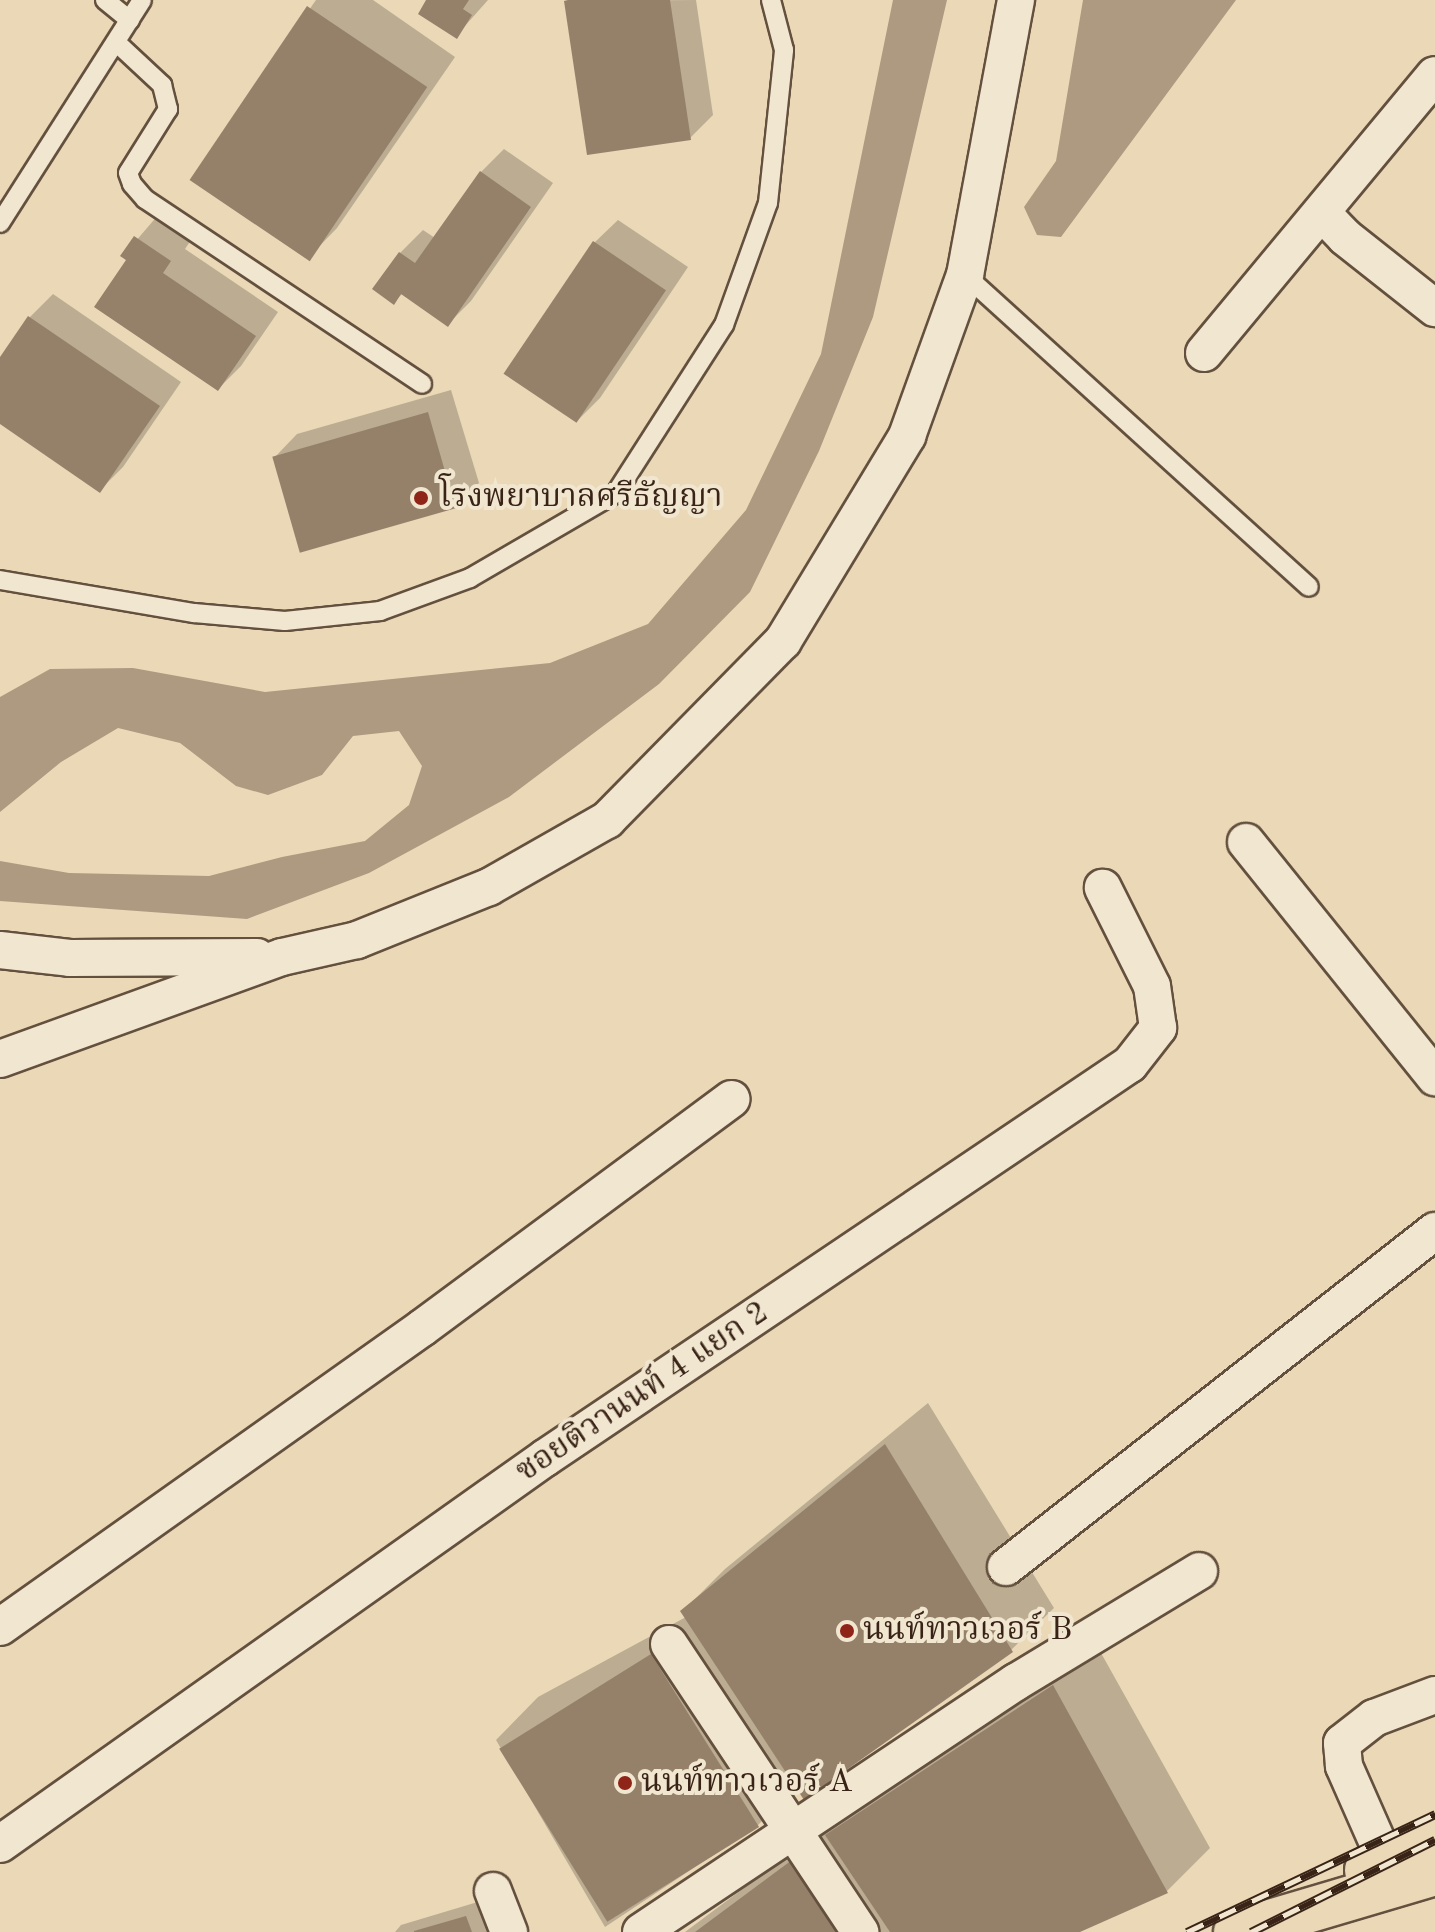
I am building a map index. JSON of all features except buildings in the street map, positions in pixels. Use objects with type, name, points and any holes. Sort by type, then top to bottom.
[{"type":"main road","points":[[1289,1916],[1385,1859],[1435,1840]]},
{"type":"main road","points":[[1236,1932],[1435,1873]]},
{"type":"street","points":[[0,1059],[282,957],[357,940],[489,887],[607,820],[783,641],[907,436],[965,275],[1016,0]]},
{"type":"street","points":[[1204,353],[1435,75]]},
{"type":"street","points":[[1322,213],[1345,237],[1435,308]]},
{"type":"street","points":[[1246,842],[1435,1077]]},
{"type":"street","name":"ซอยติวานนท์ 4 แยก 2","points":[[0,1844],[545,1458],[1130,1064],[1158,1028],[1152,986],[1103,888]]},
{"type":"street","points":[[0,950],[70,958],[282,957]]},
{"type":"street","points":[[0,1627],[422,1328],[731,1099]]},
{"type":"street","points":[[1006,1567],[1435,1231]]},
{"type":"street","points":[[641,1932],[1016,1682],[1199,1571]]},
{"type":"street","points":[[669,1644],[860,1932]]},
{"type":"street","points":[[1385,1859],[1344,1766],[1342,1743],[1374,1718],[1435,1695]]},
{"type":"street","points":[[493,1891],[509,1932]]},
{"type":"lane","points":[[105,0],[130,20]]},
{"type":"lane","points":[[2,215],[117,43],[142,0]]},
{"type":"lane","points":[[0,580],[194,613],[270,619],[380,611],[470,578],[616,493],[724,325],[768,203],[784,50],[771,0]]},
{"type":"lane","points":[[117,43],[162,85],[167,98],[168,109],[128,173],[132,184],[145,199],[422,384]]},
{"type":"lane","points":[[965,275],[1309,587]]},
{"type":"shaded area","points":[[893,0],[947,0],[873,317],[819,451],[750,592],[659,684],[509,797],[369,873],[247,919],[0,901],[0,861],[69,873],[209,876],[282,857],[365,841],[409,805],[422,766],[399,731],[353,736],[322,775],[268,795],[236,786],[180,743],[118,728],[61,762],[0,812],[0,697],[50,669],[133,668],[265,692],[550,663],[648,624],[746,510],[821,354]]},
{"type":"shaded area","points":[[1083,0],[1236,0],[1061,237],[1037,235],[1024,207],[1056,161]]},
{"type":"railway","points":[[1187,1932],[1435,1814]]},
{"type":"railway","points":[[1251,1932],[1435,1840]]},
{"type":"place","name":"โรงพยาบาลศรีธัญญา","points":[[421,498]]},
{"type":"place","name":"นนท์ทาวเวอร์ B","points":[[847,1631]]},
{"type":"place","name":"นนท์ทาวเวอร์ A","points":[[625,1783]]}]
